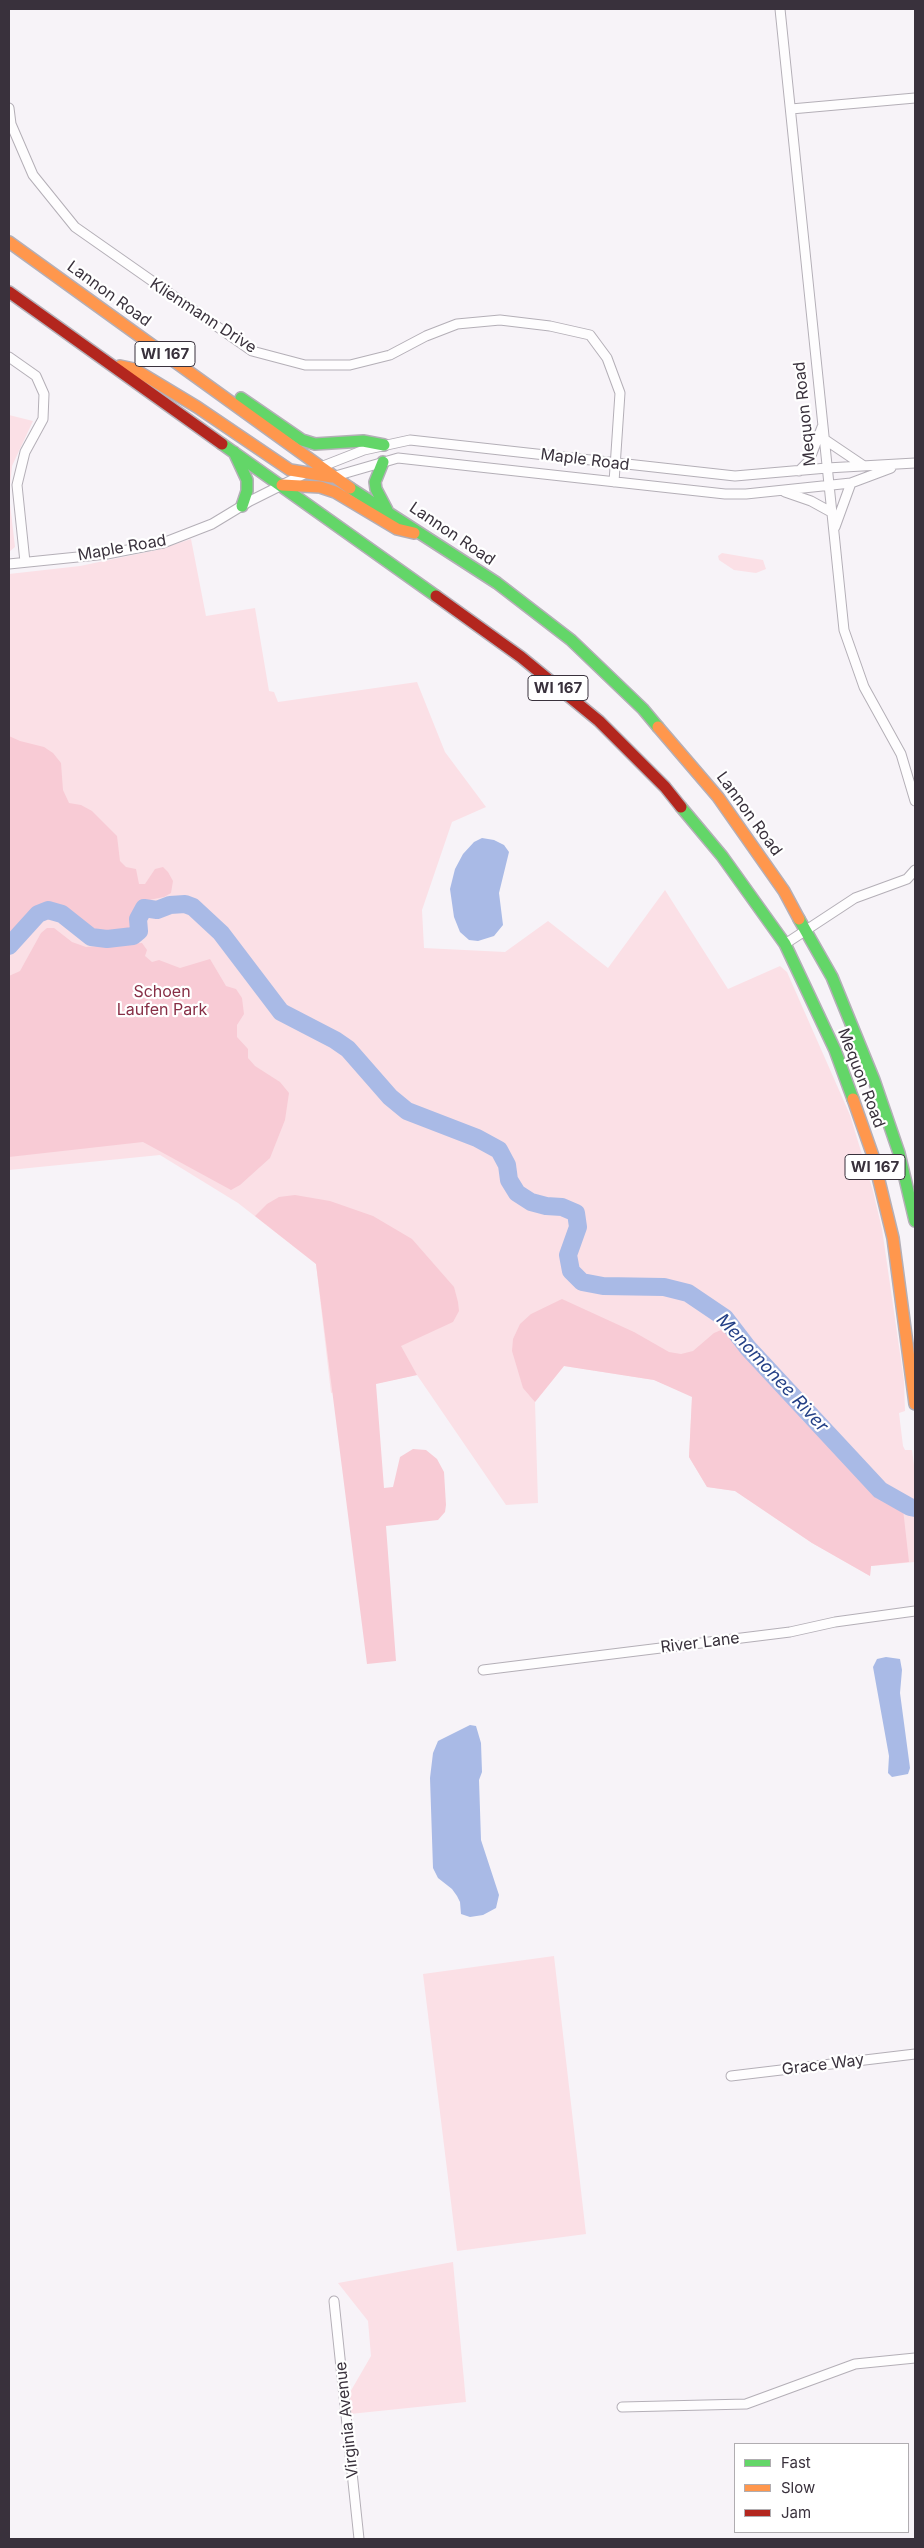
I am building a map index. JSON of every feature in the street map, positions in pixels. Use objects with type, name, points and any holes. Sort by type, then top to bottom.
[{"type":"main road","name":"Lannon Road","points":[[9,242],[333,477],[387,510],[497,583],[571,640],[643,708],[718,797],[784,891],[805,928]]},
{"type":"main road","name":"WI 167","points":[[9,292],[521,657],[599,721],[671,794],[722,856],[785,944]]},
{"type":"main road","points":[[111,364],[134,369],[197,407],[278,464],[305,474],[333,477]]},
{"type":"main road","points":[[195,376],[235,394],[302,440],[315,444],[362,441],[384,445]]},
{"type":"main road","points":[[232,450],[247,480],[247,491],[242,506]]},
{"type":"main road","points":[[382,462],[375,482],[376,489],[387,510]]},
{"type":"main road","points":[[282,485],[320,487],[335,492],[397,529],[424,535]]},
{"type":"main road","name":"Mequon Road","points":[[805,928],[832,977],[874,1080],[899,1153],[915,1220]]},
{"type":"main road","name":"Mequon Road","points":[[785,944],[835,1050],[873,1156],[892,1238],[915,1404]]},
{"type":"street","name":"Mequon Road","points":[[780,9],[844,630],[864,687],[901,754],[915,801]]},
{"type":"street","points":[[791,109],[915,98]]},
{"type":"street","name":"Klienmann Drive","points":[[9,108],[11,124],[33,175],[76,227],[252,351],[305,365],[350,365],[390,355],[426,336],[456,324],[500,320],[550,326],[590,335],[607,358],[620,393],[614,482]]},
{"type":"street","points":[[9,357],[36,376],[44,394],[43,419],[25,452],[17,485],[25,562]]},
{"type":"street","points":[[799,471],[808,461],[822,425]]},
{"type":"street","points":[[824,439],[864,466]]},
{"type":"street","name":"Maple Road","points":[[9,564],[107,554],[163,543],[212,524],[282,485],[348,455],[410,440],[735,476],[828,468],[896,466],[915,463]]},
{"type":"street","name":"Maple Road","points":[[282,485],[333,477],[398,458],[725,494],[780,491],[851,483],[896,466]]},
{"type":"street","points":[[834,532],[851,483]]},
{"type":"street","points":[[780,491],[811,501],[832,512]]},
{"type":"street","points":[[785,944],[805,928],[855,898],[907,879],[915,870]]},
{"type":"street","name":"River Lane","points":[[483,1670],[790,1632],[835,1622],[915,1610]]},
{"type":"street","name":"Grace Way","points":[[731,2076],[915,2054]]},
{"type":"street","name":"Virginia Avenue","points":[[334,2301],[359,2539]]},
{"type":"street","points":[[622,2407],[746,2404],[854,2364],[915,2358]]},
{"type":"green space","points":[[9,415],[33,421],[12,466],[9,495]]},
{"type":"green space","points":[[9,495],[15,547],[9,552]]},
{"type":"green space","name":"Schoen Laufen Park","points":[[191,539],[206,616],[255,608],[269,691],[274,692],[278,702],[417,682],[445,752],[486,807],[452,822],[422,910],[424,948],[505,952],[548,921],[608,968],[665,890],[728,989],[780,966],[787,972],[850,1115],[873,1191],[882,1229],[904,1381],[905,1411],[899,1413],[903,1446],[905,1450],[912,1450],[915,1473],[915,1562],[871,1566],[870,1576],[812,1543],[735,1491],[707,1487],[689,1457],[692,1396],[654,1380],[564,1366],[535,1402],[538,1503],[506,1505],[417,1375],[331,1393],[316,1264],[238,1203],[160,1155],[9,1170],[9,574],[80,566],[157,550]]},
{"type":"green space","points":[[722,553],[763,560],[766,569],[756,573],[734,570],[719,560],[718,556]]},
{"type":"green space","points":[[9,736],[44,747],[53,753],[61,763],[63,790],[69,803],[81,805],[92,811],[117,836],[120,861],[126,867],[136,869],[139,884],[145,884],[155,869],[163,867],[168,872],[173,881],[171,893],[164,897],[144,901],[136,912],[133,931],[98,932],[56,905],[45,903],[29,913],[9,937]]},
{"type":"green space","name":"Schoen Laufen Park","points":[[47,928],[54,928],[72,942],[86,947],[142,943],[147,950],[145,956],[152,962],[159,960],[180,968],[210,959],[226,986],[236,989],[242,998],[244,1014],[237,1025],[237,1037],[248,1049],[248,1058],[255,1066],[280,1082],[289,1093],[285,1120],[270,1158],[240,1185],[231,1190],[143,1142],[9,1157],[9,976],[20,971],[41,933]]},
{"type":"green space","points":[[295,1195],[330,1201],[373,1216],[412,1239],[454,1287],[458,1302],[459,1311],[453,1322],[401,1346],[417,1375],[376,1384],[384,1488],[393,1487],[400,1457],[413,1449],[426,1450],[437,1459],[444,1472],[446,1505],[445,1512],[438,1520],[386,1526],[396,1661],[367,1664],[316,1264],[255,1216],[267,1204],[279,1197]]},
{"type":"green space","points":[[562,1299],[634,1332],[669,1352],[681,1354],[693,1351],[714,1333],[721,1330],[732,1334],[741,1343],[762,1374],[789,1397],[802,1420],[838,1452],[881,1498],[892,1506],[903,1509],[909,1562],[871,1566],[870,1576],[812,1543],[735,1491],[707,1487],[689,1457],[692,1397],[654,1380],[564,1366],[535,1402],[523,1388],[512,1351],[513,1339],[520,1324],[531,1314]]},
{"type":"green space","points":[[554,1956],[586,2234],[457,2251],[423,1974]]},
{"type":"green space","points":[[453,2262],[466,2402],[350,2414],[349,2394],[371,2356],[368,2321],[338,2283]]},
{"type":"water","points":[[482,838],[494,840],[504,845],[509,852],[499,893],[503,925],[494,936],[478,941],[469,940],[460,932],[454,917],[450,889],[455,869],[463,854],[474,842]]},
{"type":"water","points":[[886,1657],[900,1659],[902,1670],[900,1693],[910,1768],[908,1774],[892,1777],[888,1773],[889,1756],[873,1667],[877,1659]]},
{"type":"water","points":[[470,1725],[476,1726],[481,1743],[482,1772],[479,1780],[481,1840],[499,1895],[496,1908],[483,1915],[470,1917],[461,1914],[460,1902],[457,1896],[452,1889],[438,1878],[433,1868],[430,1778],[433,1753],[438,1741]]},
{"type":"waterway","name":"Menomonee River","points":[[9,946],[38,914],[48,910],[62,914],[91,937],[107,939],[133,936],[139,931],[138,919],[144,908],[157,910],[170,905],[185,904],[193,907],[221,933],[281,1012],[335,1040],[348,1049],[390,1097],[407,1111],[477,1138],[499,1150],[507,1165],[509,1180],[517,1193],[531,1202],[546,1206],[562,1207],[576,1213],[578,1227],[568,1255],[571,1271],[582,1282],[603,1286],[664,1287],[688,1293],[725,1318],[748,1348],[880,1490],[915,1508]]},
{"type":"traffic: fast","points":[[241,398],[302,440],[315,444],[363,441],[384,445]]},
{"type":"traffic: fast","points":[[222,444],[436,596]]},
{"type":"traffic: fast","points":[[234,452],[247,480],[247,491],[242,506]]},
{"type":"traffic: fast","points":[[383,462],[375,482],[376,489],[387,510]]},
{"type":"traffic: fast","points":[[350,488],[497,583],[571,640],[643,709],[658,727]]},
{"type":"traffic: fast","points":[[681,807],[722,856],[785,944],[835,1050],[853,1099]]},
{"type":"traffic: fast","points":[[799,919],[832,977],[874,1080],[899,1153],[915,1221]]},
{"type":"traffic: slow","points":[[9,242],[350,488]]},
{"type":"traffic: slow","points":[[120,366],[134,369],[197,407],[290,470],[332,477]]},
{"type":"traffic: slow","points":[[282,485],[320,487],[335,492],[397,529],[414,533]]},
{"type":"traffic: slow","points":[[658,727],[718,797],[784,891],[799,919]]},
{"type":"traffic: slow","points":[[853,1099],[873,1156],[893,1238],[915,1404]]},
{"type":"traffic: jam","points":[[9,292],[222,444]]},
{"type":"traffic: jam","points":[[436,596],[521,657],[599,721],[665,787],[681,807]]}]
